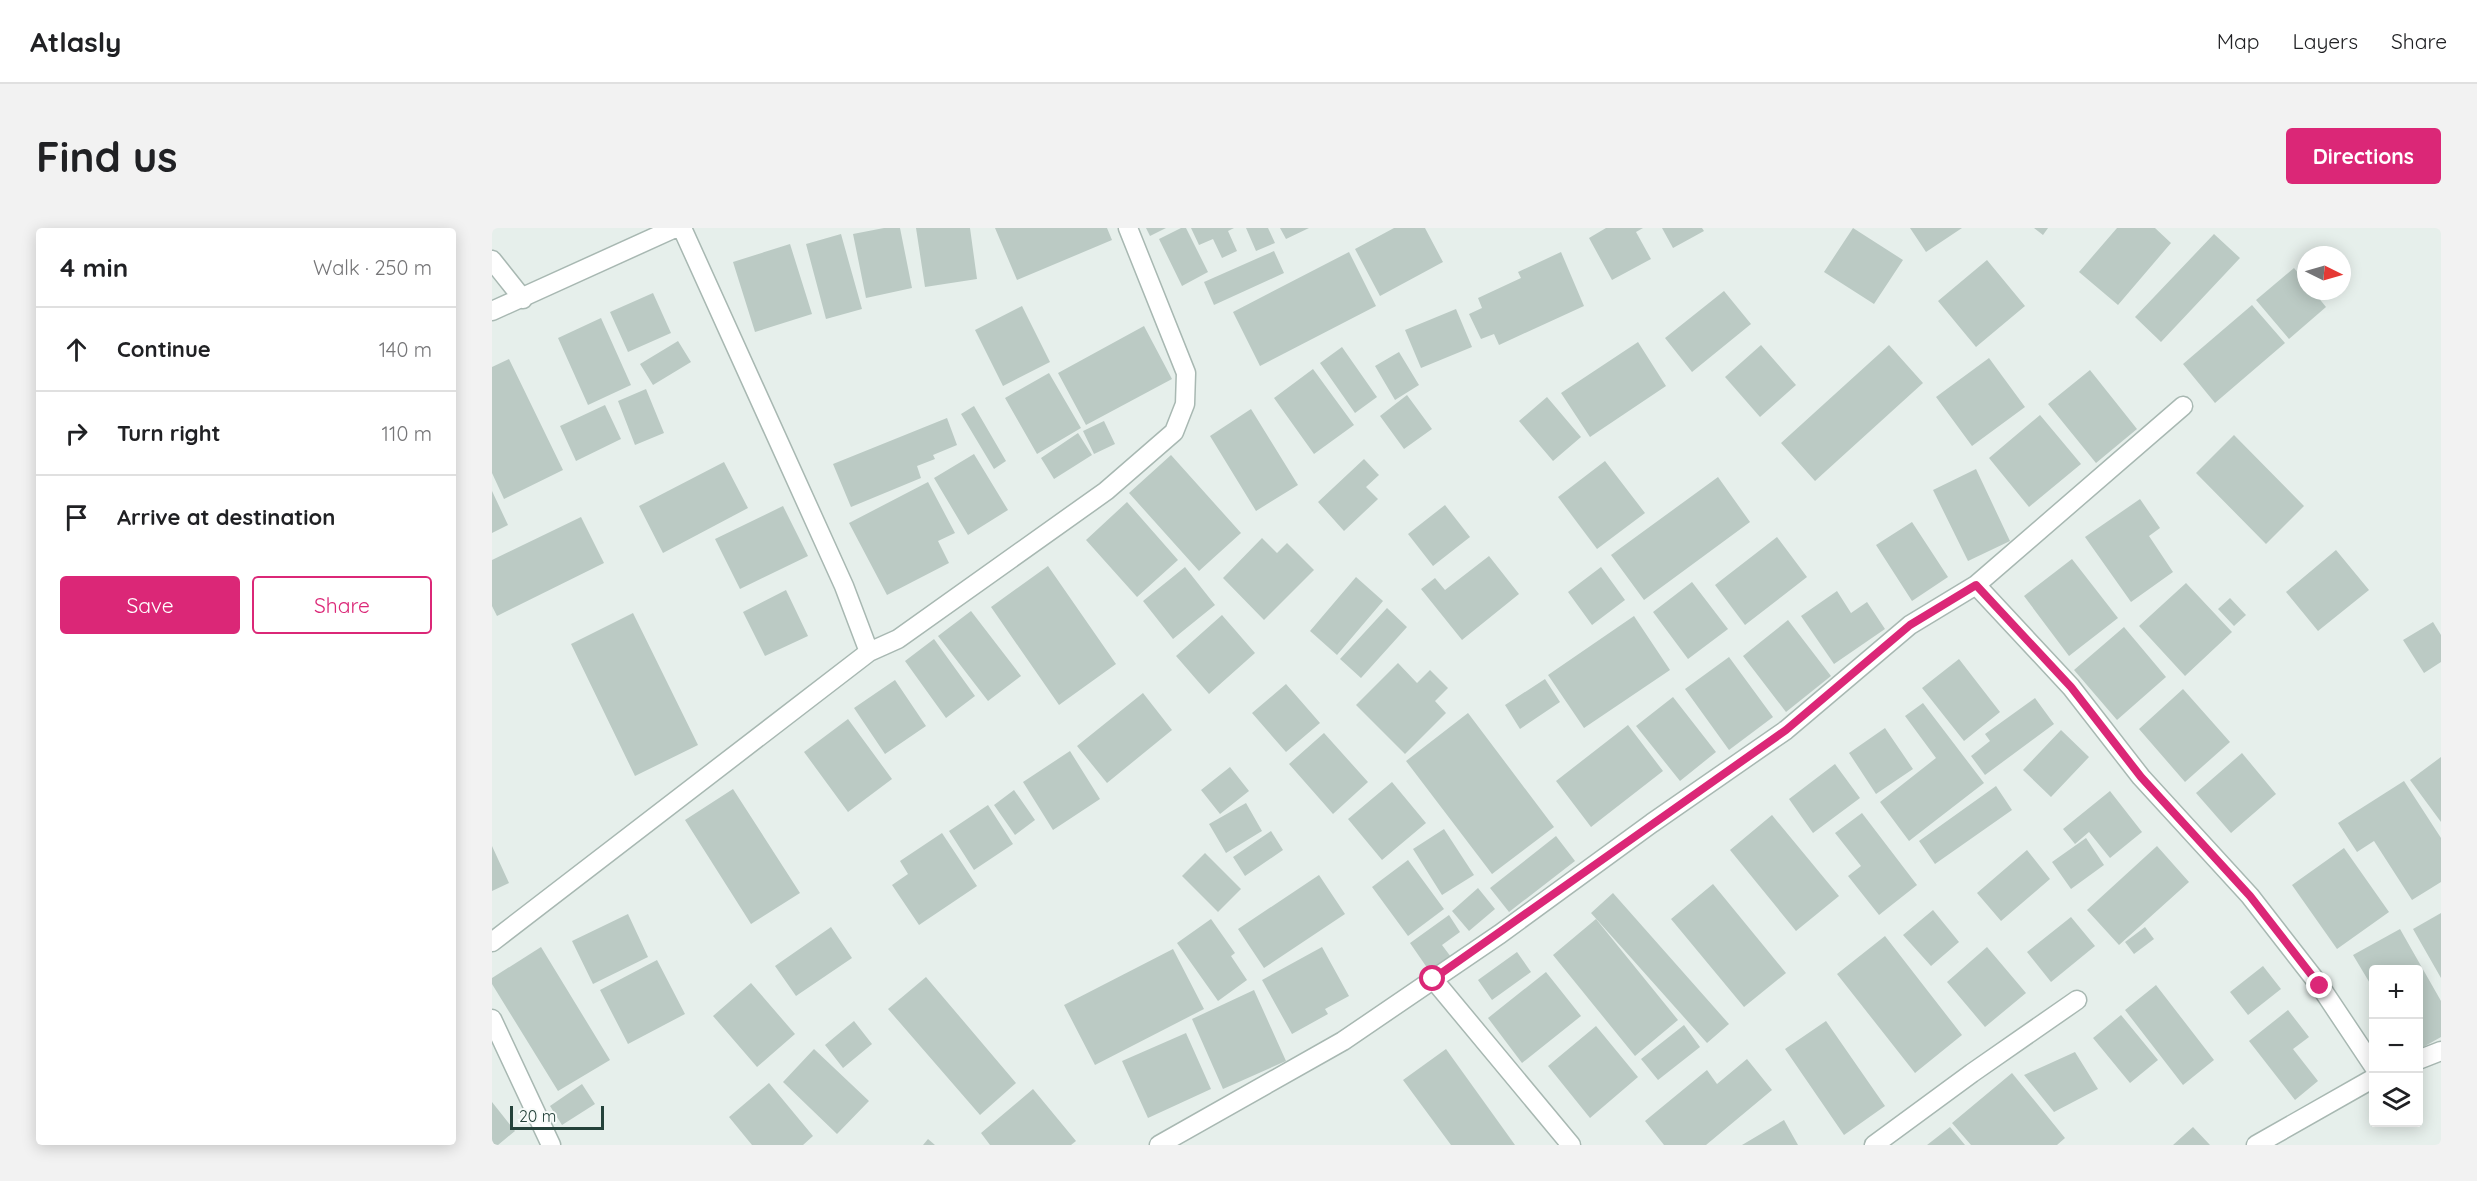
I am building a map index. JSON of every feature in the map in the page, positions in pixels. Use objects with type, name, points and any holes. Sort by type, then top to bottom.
[{"type":"street","points":[[492,311],[675,228]]},
{"type":"street","points":[[682,228],[844,586],[869,652]]},
{"type":"street","points":[[492,942],[869,652],[898,639],[1106,491],[1174,432],[1185,404],[1186,373],[1128,228]]},
{"type":"street","points":[[492,260],[523,298]]},
{"type":"street","points":[[1159,1145],[1343,1041],[1786,730],[1910,625],[1976,585],[2183,406]]},
{"type":"street","points":[[1976,585],[2071,687],[2141,777],[2250,896],[2320,986],[2369,1061]]},
{"type":"street","points":[[1433,979],[1571,1145]]},
{"type":"street","points":[[1874,1145],[1971,1072],[2077,1000]]},
{"type":"street","points":[[492,1019],[551,1145]]},
{"type":"street","points":[[2423,1058],[2441,1052]]},
{"type":"street","points":[[2256,1145],[2369,1080]]},
{"type":"building","points":[[884,228],[900,228],[912,288],[866,298],[853,234]]},
{"type":"building","points":[[916,228],[970,228],[977,279],[925,287]]},
{"type":"building","points":[[995,228],[1107,228],[1112,240],[1017,280]]},
{"type":"building","points":[[1146,228],[1166,228],[1150,236]]},
{"type":"building","points":[[1181,228],[1186,228],[1208,272],[1182,286],[1159,239]]},
{"type":"building","points":[[1191,228],[1234,228],[1228,231],[1237,251],[1222,258],[1213,239],[1199,245]]},
{"type":"building","points":[[1246,228],[1268,228],[1275,243],[1256,251]]},
{"type":"building","points":[[1280,228],[1309,228],[1286,239]]},
{"type":"building","points":[[1394,228],[1425,228],[1443,262],[1380,296],[1355,249]]},
{"type":"building","points":[[1606,228],[1643,228],[1636,232],[1651,259],[1612,280],[1589,238]]},
{"type":"building","points":[[1662,228],[1702,228],[1704,231],[1673,248]]},
{"type":"building","points":[[1853,228],[1903,260],[1874,304],[1824,272]]},
{"type":"building","points":[[1910,228],[1962,228],[1926,252]]},
{"type":"building","points":[[2034,228],[2048,228],[2043,235]]},
{"type":"building","points":[[2117,228],[2155,228],[2171,243],[2118,305],[2079,272]]},
{"type":"building","points":[[841,234],[862,309],[826,319],[806,244]]},
{"type":"building","points":[[2214,234],[2240,258],[2161,342],[2135,317]]},
{"type":"building","points":[[790,244],[812,314],[755,332],[733,262]]},
{"type":"building","points":[[1274,251],[1284,273],[1214,305],[1204,282]]},
{"type":"building","points":[[1349,252],[1376,306],[1260,366],[1233,312]]},
{"type":"building","points":[[1561,252],[1584,306],[1499,345],[1494,334],[1481,339],[1469,314],[1482,308],[1478,298],[1521,278],[1518,272]]},
{"type":"building","points":[[1987,260],[2025,306],[1976,347],[1938,301]]},
{"type":"building","points":[[2294,268],[2297,272],[2297,300],[2320,300],[2326,307],[2289,339],[2256,300]]},
{"type":"building","points":[[1724,291],[1751,324],[1692,372],[1665,338]]},
{"type":"building","points":[[653,293],[671,333],[628,352],[610,312]]},
{"type":"building","points":[[2252,305],[2285,343],[2215,403],[2183,364]]},
{"type":"building","points":[[1022,306],[1050,362],[1003,386],[975,330]]},
{"type":"building","points":[[1456,309],[1472,347],[1421,368],[1405,330]]},
{"type":"building","points":[[601,318],[631,385],[588,405],[558,338]]},
{"type":"building","points":[[1144,326],[1172,379],[1086,425],[1058,373]]},
{"type":"building","points":[[678,341],[691,362],[653,385],[640,364]]},
{"type":"building","points":[[1638,342],[1666,386],[1590,437],[1561,393]]},
{"type":"building","points":[[1761,345],[1796,385],[1760,417],[1725,377]]},
{"type":"building","points":[[1889,345],[1923,383],[1815,481],[1781,443]]},
{"type":"building","points":[[1342,347],[1377,397],[1355,413],[1320,363]]},
{"type":"building","points":[[1399,352],[1419,385],[1395,400],[1375,366]]},
{"type":"building","points":[[1989,358],[2025,407],[1972,446],[1936,397]]},
{"type":"building","points":[[509,359],[563,470],[504,499],[492,473],[492,367]]},
{"type":"building","points":[[1313,369],[1354,425],[1314,454],[1274,398]]},
{"type":"building","points":[[2090,370],[2137,429],[2096,463],[2048,404]]},
{"type":"building","points":[[1049,373],[1081,428],[1037,454],[1005,398]]},
{"type":"building","points":[[646,389],[664,433],[635,445],[618,401]]},
{"type":"building","points":[[1407,395],[1432,429],[1404,449],[1380,416]]},
{"type":"building","points":[[1547,397],[1581,437],[1553,461],[1519,421]]},
{"type":"building","points":[[605,405],[621,439],[576,461],[560,426]]},
{"type":"building","points":[[974,406],[1006,461],[994,469],[961,414]]},
{"type":"building","points":[[1251,409],[1298,485],[1256,511],[1210,436]]},
{"type":"building","points":[[2040,415],[2081,464],[2029,507],[1989,458]]},
{"type":"building","points":[[947,418],[957,445],[933,455],[935,459],[917,466],[921,478],[851,507],[833,464]]},
{"type":"building","points":[[1104,421],[1115,444],[1094,454],[1083,431]]},
{"type":"building","points":[[1078,433],[1092,455],[1054,479],[1041,458]]},
{"type":"building","points":[[2234,435],[2304,506],[2266,544],[2196,473]]},
{"type":"building","points":[[974,454],[1008,510],[968,535],[934,478]]},
{"type":"building","points":[[1171,455],[1241,533],[1199,571],[1129,493]]},
{"type":"building","points":[[1364,459],[1379,475],[1366,487],[1378,499],[1344,531],[1318,502]]},
{"type":"building","points":[[1605,461],[1645,513],[1597,549],[1558,497]]},
{"type":"building","points":[[724,462],[748,508],[663,553],[639,506]]},
{"type":"building","points":[[1976,469],[2010,541],[1968,561],[1933,490]]},
{"type":"building","points":[[1718,477],[1750,522],[1644,600],[1611,555]]},
{"type":"building","points":[[928,482],[955,533],[938,541],[949,563],[887,595],[849,523]]},
{"type":"building","points":[[492,491],[508,525],[492,533]]},
{"type":"building","points":[[2140,499],[2160,528],[2149,536],[2173,572],[2131,602],[2085,537]]},
{"type":"building","points":[[1127,502],[1178,560],[1137,597],[1086,540]]},
{"type":"building","points":[[1445,505],[1470,537],[1433,566],[1408,534]]},
{"type":"building","points":[[783,506],[808,556],[740,589],[715,539]]},
{"type":"building","points":[[581,517],[604,563],[497,616],[492,606],[492,560]]},
{"type":"building","points":[[1912,522],[1948,577],[1912,601],[1876,545]]},
{"type":"building","points":[[1777,537],[1807,577],[1745,625],[1715,585]]},
{"type":"building","points":[[1262,538],[1277,553],[1287,543],[1314,570],[1264,620],[1223,578]]},
{"type":"building","points":[[2336,550],[2369,590],[2318,631],[2286,592]]},
{"type":"building","points":[[1489,556],[1519,594],[1462,640],[1421,589],[1435,578],[1445,590]]},
{"type":"building","points":[[2072,559],[2118,618],[2069,656],[2024,596]]},
{"type":"building","points":[[1048,566],[1116,664],[1059,705],[991,607]]},
{"type":"building","points":[[1185,567],[1215,605],[1173,639],[1143,601]]},
{"type":"building","points":[[1601,567],[1625,600],[1592,625],[1568,592]]},
{"type":"building","points":[[1356,577],[1383,601],[1337,655],[1310,631]]},
{"type":"building","points":[[1692,582],[1728,629],[1688,659],[1653,612]]},
{"type":"building","points":[[2186,583],[2232,632],[2185,676],[2139,626]]},
{"type":"building","points":[[786,590],[808,636],[765,656],[743,612]]},
{"type":"building","points":[[1837,591],[1851,613],[1867,602],[1885,629],[1834,664],[1801,616]]},
{"type":"building","points":[[2230,598],[2246,615],[2234,626],[2218,609]]},
{"type":"building","points":[[1387,608],[1407,627],[1361,678],[1340,659]]},
{"type":"building","points":[[971,611],[1021,676],[988,701],[938,636]]},
{"type":"building","points":[[633,613],[698,745],[635,776],[571,644]]},
{"type":"building","points":[[1222,615],[1255,653],[1209,694],[1176,656]]},
{"type":"building","points":[[1634,616],[1670,670],[1584,728],[1548,675]]},
{"type":"building","points":[[1788,620],[1831,676],[1786,712],[1743,656]]},
{"type":"building","points":[[2433,622],[2441,635],[2441,662],[2424,673],[2403,640]]},
{"type":"building","points":[[2124,627],[2166,677],[2117,720],[2074,670]]},
{"type":"building","points":[[934,639],[975,696],[946,718],[905,661]]},
{"type":"building","points":[[1729,657],[1773,717],[1729,750],[1685,689]]},
{"type":"building","points":[[1959,659],[2000,712],[1964,741],[1922,688]]},
{"type":"building","points":[[1398,663],[1417,683],[1430,670],[1448,688],[1435,701],[1446,713],[1405,754],[1356,705]]},
{"type":"building","points":[[1545,679],[1560,702],[1520,729],[1505,705]]},
{"type":"building","points":[[895,680],[926,726],[885,754],[854,708]]},
{"type":"building","points":[[1286,684],[1320,723],[1286,752],[1252,713]]},
{"type":"building","points":[[2183,689],[2230,742],[2185,782],[2139,729]]},
{"type":"building","points":[[1143,693],[1172,730],[1107,783],[1077,746]]},
{"type":"building","points":[[1673,697],[1716,752],[1680,781],[1636,726]]},
{"type":"building","points":[[2035,698],[2054,724],[1985,775],[1971,756],[1990,741],[1985,734]]},
{"type":"building","points":[[1923,703],[1984,783],[1909,841],[1880,802],[1936,758],[1905,716]]},
{"type":"building","points":[[1468,713],[1554,827],[1492,874],[1406,761]]},
{"type":"building","points":[[848,719],[892,779],[848,812],[804,752]]},
{"type":"building","points":[[1628,725],[1663,771],[1591,827],[1556,781]]},
{"type":"building","points":[[1885,728],[1913,769],[1876,794],[1849,753]]},
{"type":"building","points":[[2061,730],[2089,757],[2051,797],[2023,770]]},
{"type":"building","points":[[1324,733],[1368,782],[1333,814],[1289,764]]},
{"type":"building","points":[[1070,751],[1100,799],[1053,830],[1023,782]]},
{"type":"building","points":[[2242,753],[2276,794],[2231,833],[2196,793]]},
{"type":"building","points":[[2441,757],[2441,822],[2410,780]]},
{"type":"building","points":[[1835,764],[1860,798],[1813,833],[1789,799]]},
{"type":"building","points":[[1230,767],[1249,791],[1220,814],[1201,790]]},
{"type":"building","points":[[2404,781],[2441,838],[2441,882],[2412,900],[2374,841],[2357,852],[2338,823]]},
{"type":"building","points":[[1392,782],[1426,823],[1382,860],[1348,819]]},
{"type":"building","points":[[1996,786],[2012,810],[1935,864],[1919,841]]},
{"type":"building","points":[[733,789],[800,893],[751,924],[685,820]]},
{"type":"building","points":[[1014,790],[1035,820],[1015,835],[994,805]]},
{"type":"building","points":[[2110,791],[2142,832],[2110,858],[2089,832],[2075,844],[2063,829]]},
{"type":"building","points":[[1246,803],[1262,831],[1226,853],[1209,824]]},
{"type":"building","points":[[988,805],[1013,844],[974,870],[949,831]]},
{"type":"building","points":[[1862,813],[1917,885],[1879,915],[1848,876],[1861,866],[1835,833]]},
{"type":"building","points":[[1772,815],[1839,896],[1796,931],[1730,850]]},
{"type":"building","points":[[1444,829],[1474,875],[1442,895],[1413,849]]},
{"type":"building","points":[[1271,831],[1283,850],[1245,876],[1233,857]]},
{"type":"building","points":[[942,833],[977,886],[919,925],[892,885],[908,874],[900,861]]},
{"type":"building","points":[[1556,836],[1575,861],[1509,912],[1490,888]]},
{"type":"building","points":[[2086,838],[2104,865],[2071,889],[2052,862]]},
{"type":"building","points":[[492,846],[509,883],[492,891]]},
{"type":"building","points":[[2157,846],[2189,882],[2119,945],[2087,910]]},
{"type":"building","points":[[2344,848],[2389,912],[2337,949],[2292,885]]},
{"type":"building","points":[[2027,850],[2050,879],[2001,921],[1977,893]]},
{"type":"building","points":[[1205,853],[1241,889],[1218,912],[1182,876]]},
{"type":"building","points":[[1408,860],[1444,909],[1408,936],[1372,887]]},
{"type":"building","points":[[1319,875],[1345,914],[1264,968],[1238,929]]},
{"type":"building","points":[[1713,884],[1786,973],[1744,1007],[1671,919]]},
{"type":"building","points":[[1478,888],[1495,909],[1469,931],[1452,911]]},
{"type":"building","points":[[1613,893],[1729,1024],[1707,1043],[1591,913]]},
{"type":"building","points":[[1933,910],[1959,942],[1931,966],[1903,935]]},
{"type":"building","points":[[2441,913],[2441,978],[2413,929]]},
{"type":"building","points":[[628,914],[648,957],[593,984],[572,941]]},
{"type":"building","points":[[1449,915],[1460,932],[1442,945],[1451,957],[1430,972],[1410,943]]},
{"type":"building","points":[[2071,917],[2095,946],[2051,982],[2027,952]]},
{"type":"building","points":[[1211,919],[1235,953],[1231,956],[1247,980],[1218,1001],[1177,943]]},
{"type":"building","points":[[1596,919],[1678,1020],[1635,1056],[1553,955]]},
{"type":"building","points":[[831,927],[852,958],[796,996],[775,966]]},
{"type":"building","points":[[2145,927],[2154,939],[2134,954],[2125,942]]},
{"type":"building","points":[[2400,929],[2420,965],[2369,965],[2369,982],[2353,955]]},
{"type":"building","points":[[1885,936],[1962,1035],[1915,1073],[1837,974]]},
{"type":"building","points":[[541,947],[610,1060],[558,1091],[492,984],[492,978]]},
{"type":"building","points":[[1322,947],[1349,996],[1325,1009],[1328,1014],[1292,1034],[1262,980]]},
{"type":"building","points":[[1987,947],[2026,993],[1985,1027],[1947,982]]},
{"type":"building","points":[[1173,949],[1204,1009],[1095,1065],[1064,1005]]},
{"type":"building","points":[[1517,952],[1531,972],[1492,1000],[1478,980]]},
{"type":"building","points":[[657,960],[685,1014],[628,1044],[600,990]]},
{"type":"building","points":[[2263,966],[2281,989],[2248,1015],[2230,992]]},
{"type":"building","points":[[2423,969],[2441,1001],[2441,1037],[2423,1047]]},
{"type":"building","points":[[1546,972],[1581,1016],[1522,1063],[1488,1018]]},
{"type":"building","points":[[926,977],[1016,1083],[980,1115],[888,1009]]},
{"type":"building","points":[[751,983],[795,1034],[757,1067],[713,1016]]},
{"type":"building","points":[[2156,985],[2214,1060],[2183,1085],[2125,1010]]},
{"type":"building","points":[[1254,990],[1286,1061],[1223,1089],[1192,1019]]},
{"type":"building","points":[[2288,1010],[2309,1037],[2293,1049],[2318,1081],[2295,1100],[2249,1041]]},
{"type":"building","points":[[2121,1015],[2158,1060],[2130,1083],[2093,1038]]},
{"type":"building","points":[[854,1021],[872,1044],[843,1068],[825,1045]]},
{"type":"building","points":[[1826,1021],[1885,1106],[1844,1135],[1785,1049]]},
{"type":"building","points":[[1684,1025],[1700,1047],[1658,1080],[1641,1059]]},
{"type":"building","points":[[1596,1026],[1638,1077],[1590,1118],[1548,1066]]},
{"type":"building","points":[[1186,1033],[1211,1089],[1148,1118],[1122,1061]]},
{"type":"building","points":[[814,1049],[869,1101],[837,1134],[783,1082]]},
{"type":"building","points":[[1446,1049],[1515,1145],[1451,1145],[1403,1080]]},
{"type":"building","points":[[2075,1052],[2098,1089],[2054,1112],[2024,1075]]},
{"type":"building","points":[[1747,1059],[1772,1090],[1706,1145],[1664,1145],[1645,1121],[1707,1070],[1717,1084]]},
{"type":"building","points":[[2012,1073],[2065,1138],[2057,1145],[1971,1145],[1952,1123]]},
{"type":"building","points":[[769,1083],[813,1136],[803,1145],[752,1145],[729,1117]]},
{"type":"building","points":[[582,1084],[595,1104],[562,1125],[550,1106]]},
{"type":"building","points":[[1033,1089],[1076,1141],[1071,1145],[990,1145],[981,1133]]},
{"type":"building","points":[[492,1102],[515,1131],[498,1145],[492,1145]]},
{"type":"building","points":[[1784,1120],[1798,1145],[1742,1145]]},
{"type":"building","points":[[1950,1127],[1965,1145],[1927,1145]]},
{"type":"building","points":[[2193,1127],[2210,1145],[2173,1145]]},
{"type":"building","points":[[928,1139],[935,1145],[923,1145]]},
{"type":"route","points":[[1433,979],[1500,934],[1652,823],[1786,730],[1910,625],[1976,585],[2071,687],[2141,777],[2250,896],[2320,986]]}]
